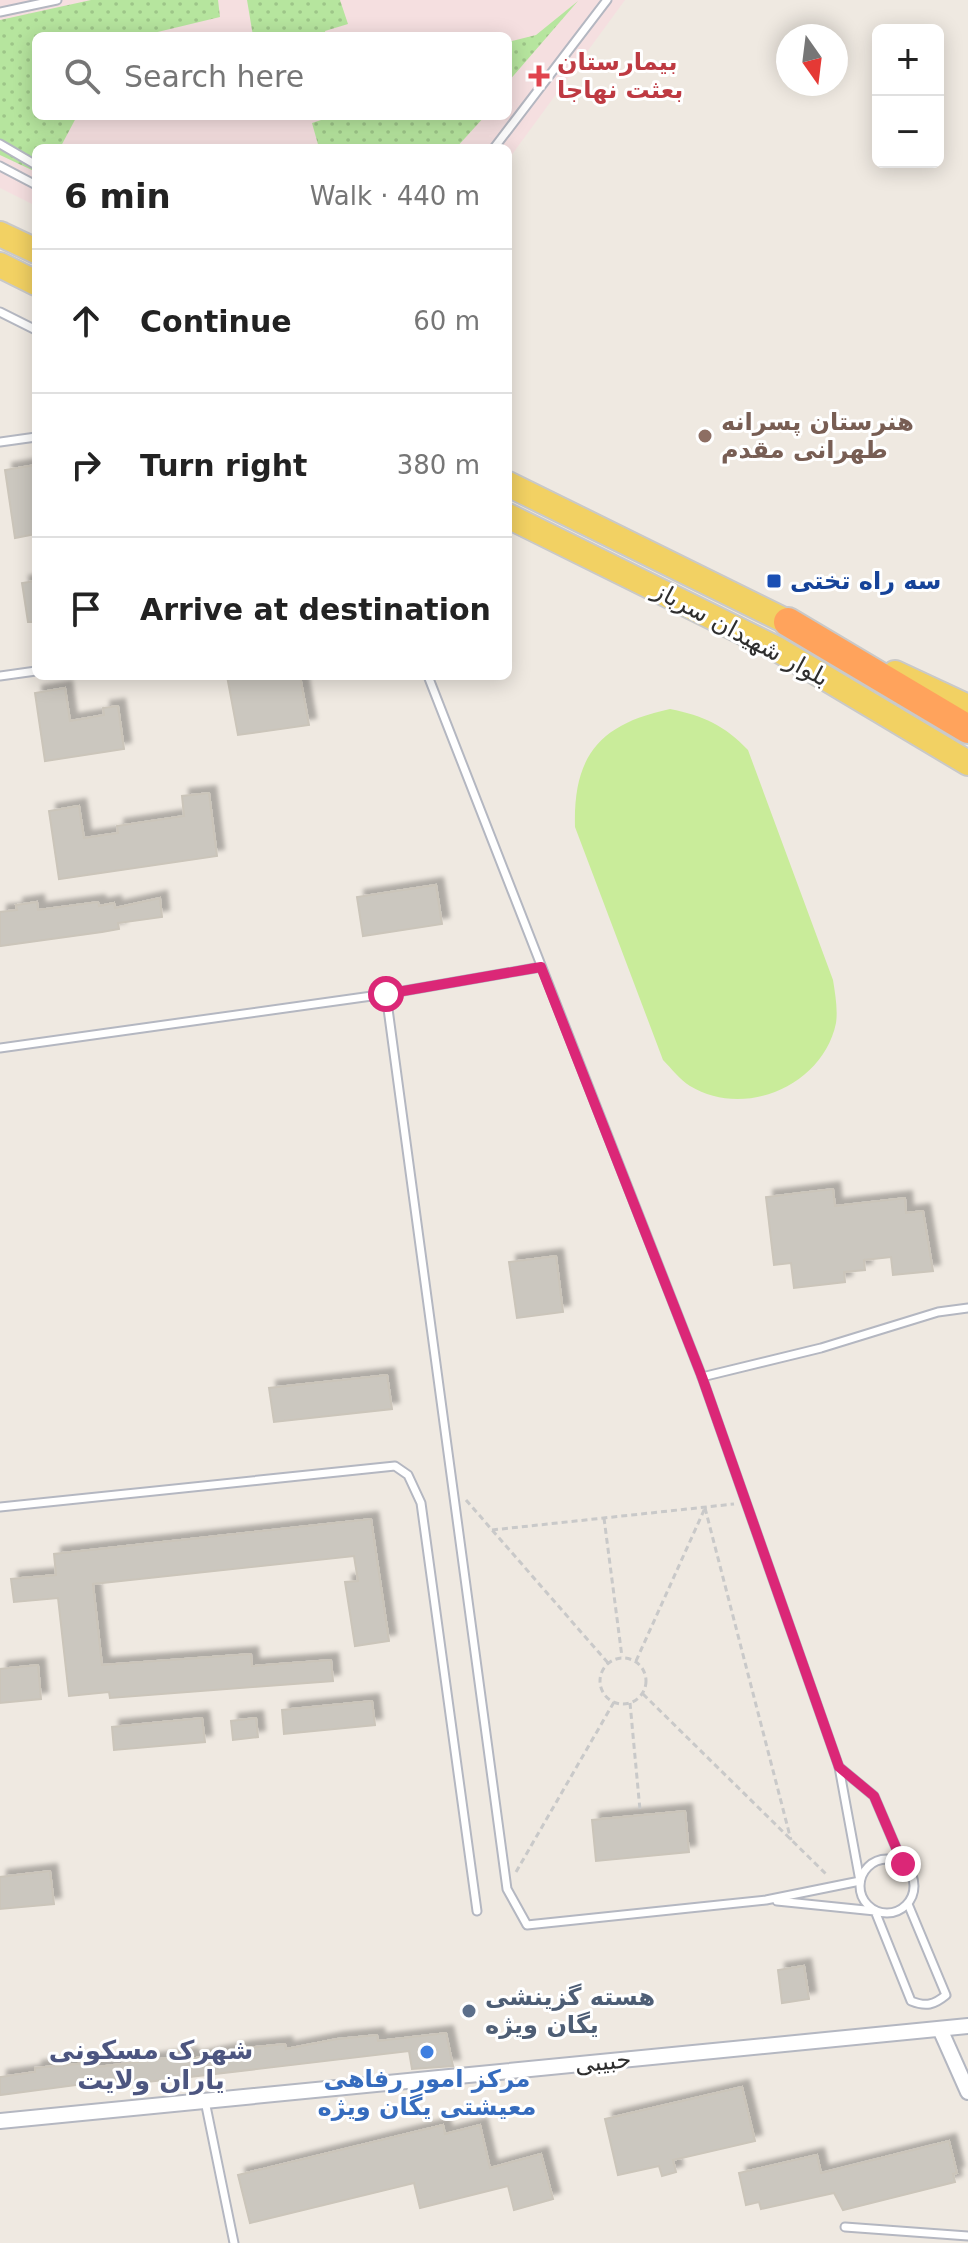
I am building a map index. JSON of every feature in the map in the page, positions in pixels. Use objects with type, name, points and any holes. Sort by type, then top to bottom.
[{"type":"highway","points":[[788,622],[968,729]]},
{"type":"main road","points":[[0,234],[32,249]]},
{"type":"main road","points":[[0,265],[32,281]]},
{"type":"main road","name":"بلوار شهیدان سرباز","points":[[512,486],[968,707]]},
{"type":"main road","name":"بلوار شهیدان سرباز","points":[[512,518],[777,649],[968,763]]},
{"type":"street","name":"حبیبی","points":[[0,2121],[968,2026]]},
{"type":"street","points":[[940,2029],[968,2092]]},
{"type":"lane","points":[[0,12],[57,0]]},
{"type":"lane","points":[[497,144],[607,0]]},
{"type":"lane","points":[[0,144],[32,163]]},
{"type":"lane","points":[[0,166],[32,183]]},
{"type":"lane","points":[[0,312],[32,328]]},
{"type":"lane","points":[[0,442],[32,438]]},
{"type":"lane","points":[[0,676],[32,672]]},
{"type":"lane","points":[[430,680],[702,1377],[839,1767],[863,1899],[875,1911],[911,2001],[923,2006],[937,2003],[946,1995],[908,1904]]},
{"type":"lane","points":[[0,1048],[386,994],[541,967]]},
{"type":"lane","points":[[386,994],[507,1889],[527,1925],[766,1900],[860,1881]]},
{"type":"lane","points":[[702,1377],[821,1348],[938,1312],[968,1308]]},
{"type":"lane","points":[[0,1507],[395,1466],[408,1475],[421,1503],[477,1911]]},
{"type":"lane","points":[[766,1900],[893,1913],[908,1904],[914,1887],[913,1878],[903,1864],[874,1796],[839,1767]]},
{"type":"lane","points":[[860,1881],[863,1873],[877,1861],[886,1859],[903,1864]]},
{"type":"lane","points":[[205,2101],[234,2243]]},
{"type":"lane","points":[[845,2227],[968,2236]]},
{"type":"path","points":[[452,1484],[608,1663]]},
{"type":"path","points":[[492,1530],[746,1503]]},
{"type":"path","points":[[636,1661],[705,1508]]},
{"type":"path","points":[[705,1508],[791,1840]]},
{"type":"path","points":[[604,1518],[622,1657]]},
{"type":"path","points":[[622,1657],[636,1661],[645,1673],[643,1694],[630,1703],[614,1702],[600,1684],[608,1663],[622,1657]]},
{"type":"path","points":[[643,1694],[838,1886]]},
{"type":"path","points":[[507,1889],[614,1702]]},
{"type":"path","points":[[630,1703],[640,1810]]},
{"type":"shaded area","name":"بیمارستان بعثت نهاجا","points":[[0,0],[625,0],[512,155],[512,144],[32,144],[32,204],[0,188]]},
{"type":"green space","points":[[91,0],[218,0],[220,17],[158,32],[32,32],[32,120],[75,120],[62,144],[32,144],[32,170],[0,155],[0,20]]},
{"type":"green space","points":[[247,0],[340,0],[348,24],[325,32],[252,32]]},
{"type":"green space","points":[[578,1],[512,77],[512,41],[536,35]]},
{"type":"green space","points":[[321,120],[481,120],[460,144],[318,144],[312,123]]},
{"type":"green space","points":[[670,709],[713,723],[748,750],[833,980],[837,1018],[828,1045],[815,1064],[798,1079],[756,1097],[734,1099],[711,1095],[690,1086],[663,1060],[575,827],[579,780],[596,747],[625,724]]},
{"type":"building","points":[[32,466],[32,535],[15,538],[5,470]]},
{"type":"building","points":[[32,582],[32,622],[28,622],[22,583]]},
{"type":"building","points":[[228,680],[301,680],[309,725],[238,735]]},
{"type":"building","points":[[65,688],[70,721],[104,715],[103,708],[118,706],[124,749],[45,761],[35,693]]},
{"type":"building","points":[[209,793],[217,856],[59,879],[49,811],[79,806],[84,838],[118,833],[117,826],[184,816],[182,796]]},
{"type":"building","points":[[436,885],[442,924],[363,936],[357,897]]},
{"type":"building","points":[[160,898],[162,917],[118,923],[119,929],[0,946],[0,912],[17,910],[16,905],[37,902],[38,910],[98,902],[99,906],[114,903],[115,908]]},
{"type":"building","points":[[833,1189],[835,1206],[905,1198],[906,1213],[923,1211],[933,1271],[893,1275],[891,1257],[864,1260],[865,1270],[844,1272],[845,1282],[794,1288],[791,1263],[774,1265],[766,1197]]},
{"type":"building","points":[[556,1256],[563,1312],[517,1318],[509,1262]]},
{"type":"building","points":[[387,1375],[392,1409],[274,1422],[269,1388]]},
{"type":"building","points":[[371,1519],[389,1641],[355,1646],[345,1582],[358,1581],[354,1556],[93,1584],[102,1665],[251,1654],[252,1666],[331,1660],[333,1681],[110,1698],[109,1692],[69,1696],[58,1598],[14,1602],[11,1579],[56,1575],[54,1554]]},
{"type":"building","points":[[38,1665],[41,1699],[0,1703],[0,1669]]},
{"type":"building","points":[[372,1701],[375,1725],[284,1734],[282,1710]]},
{"type":"building","points":[[202,1718],[205,1742],[114,1750],[112,1727]]},
{"type":"building","points":[[256,1718],[258,1737],[233,1740],[231,1721]]},
{"type":"building","points":[[685,1811],[689,1852],[596,1861],[592,1820]]},
{"type":"building","points":[[50,1871],[54,1904],[0,1909],[0,1877]]},
{"type":"building","points":[[804,1966],[809,1999],[782,2003],[778,1970]]},
{"type":"building","points":[[446,2033],[453,2066],[412,2069],[409,2051],[122,2085],[121,2079],[0,2095],[0,2077],[35,2072],[35,2068],[98,2062],[98,2067],[191,2055],[191,2059],[285,2044],[286,2049],[377,2035],[378,2041]]},
{"type":"building","points":[[742,2087],[755,2141],[673,2160],[676,2172],[662,2176],[659,2166],[618,2175],[605,2119]]},
{"type":"building","points":[[443,2125],[445,2134],[480,2125],[490,2168],[541,2154],[553,2199],[514,2210],[508,2186],[420,2208],[414,2183],[250,2223],[238,2175]]},
{"type":"building","points":[[949,2141],[957,2173],[953,2174],[955,2182],[843,2210],[834,2193],[761,2209],[759,2202],[746,2205],[739,2173],[817,2155],[821,2173]]},
{"type":"place","name":"بیمارستان بعثت نهاجا","points":[[539,76]]},
{"type":"place","name":"هنرستان پسرانه طهرانی مقدم","points":[[705,436]]},
{"type":"place","name":"سه راه تختی","points":[[774,581]]},
{"type":"place","name":"هسته گزینشی یگان ویژه","points":[[469,2011]]},
{"type":"place","name":"مرکز امور رفاهی معیشتی یگان ویژه","points":[[427,2052]]},
{"type":"district","name":"شهرک مسکونی یاران ولایت","points":[[151,2065]]},
{"type":"route","points":[[386,994],[541,967],[702,1377],[839,1767],[874,1796],[903,1864]]}]
